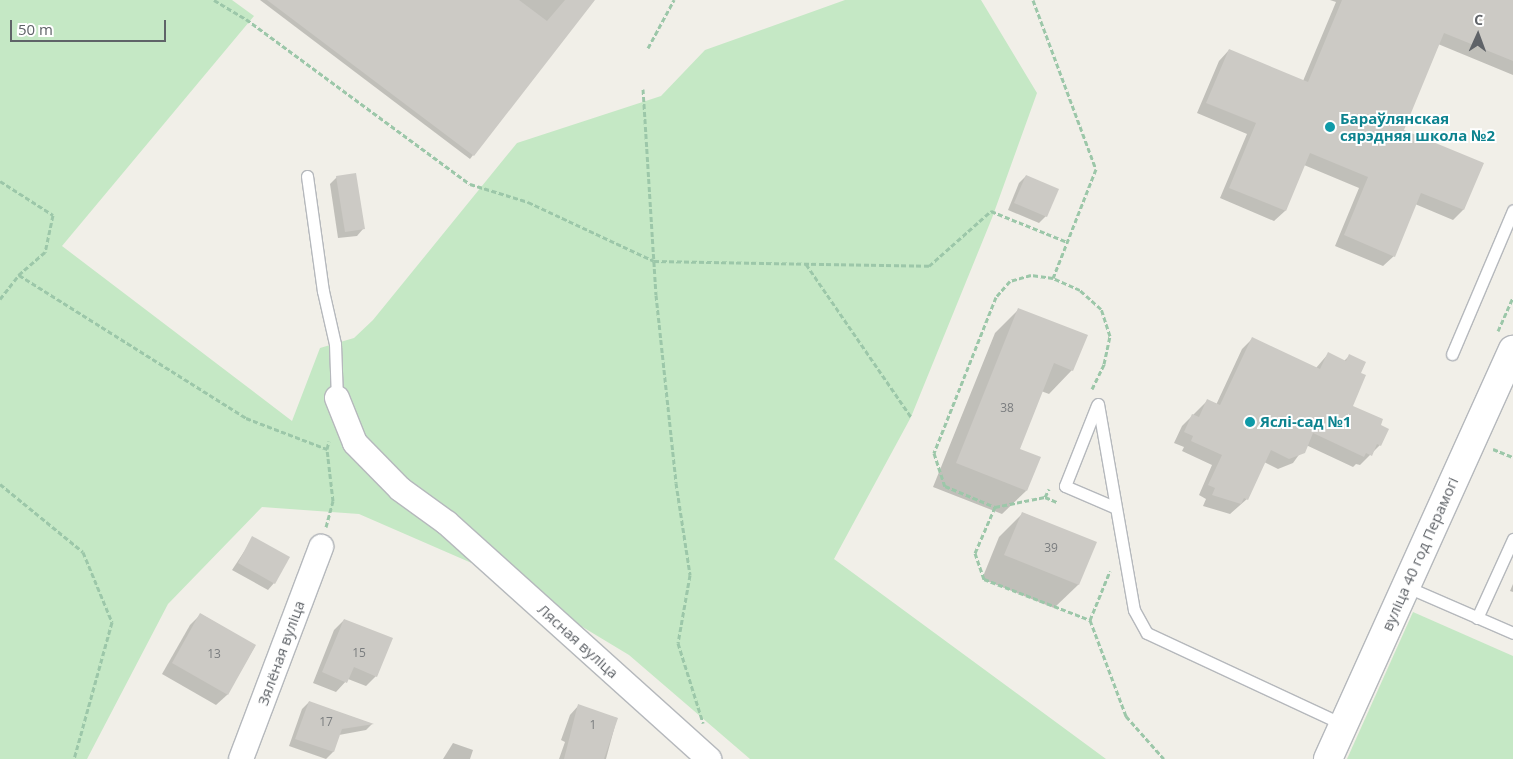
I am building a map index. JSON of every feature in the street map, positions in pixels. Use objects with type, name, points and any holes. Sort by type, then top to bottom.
[{"type":"street","name":"вуліца 40 год Перамогі","points":[[1328,759],[1513,350]]},
{"type":"street","name":"Лясная вуліца","points":[[337,398],[355,443],[400,489],[447,523],[709,759]]},
{"type":"street","name":"Зялёная вуліца","points":[[241,759],[321,547]]},
{"type":"lane","points":[[307,176],[323,291],[335,344],[337,398]]},
{"type":"lane","points":[[1452,354],[1513,210]]},
{"type":"lane","points":[[1114,507],[1065,486],[1098,404],[1114,507],[1134,610],[1147,633],[1344,725]]},
{"type":"lane","points":[[1477,618],[1513,539]]},
{"type":"lane","points":[[1405,586],[1513,633]]},
{"type":"path","points":[[214,0],[246,20],[470,184],[528,202],[654,261],[929,266],[991,211],[1067,242]]},
{"type":"path","points":[[648,48],[674,0]]},
{"type":"path","points":[[1033,0],[1096,169],[1053,278]]},
{"type":"path","points":[[643,89],[654,261],[676,483],[690,575],[678,643],[706,732]]},
{"type":"path","points":[[0,181],[53,215],[44,252],[19,275],[0,299]]},
{"type":"path","points":[[806,264],[911,417]]},
{"type":"path","points":[[19,275],[246,418],[328,449]]},
{"type":"path","points":[[1063,504],[1045,497],[995,507],[944,486],[934,453],[996,297],[1010,281],[1031,275],[1053,278],[1080,290],[1100,309],[1110,336],[1104,364],[1088,399]]},
{"type":"path","points":[[321,547],[333,501],[328,449],[337,398]]},
{"type":"path","points":[[1488,447],[1513,457]]},
{"type":"path","points":[[1045,497],[1053,479]]},
{"type":"path","points":[[0,484],[83,552],[112,622],[74,759]]},
{"type":"path","points":[[995,507],[975,553],[984,578],[1090,620]]},
{"type":"path","points":[[1112,567],[1090,620],[1126,716],[1164,759]]},
{"type":"green space","points":[[0,0],[232,0],[254,16],[62,246],[292,421],[320,348],[354,338],[373,320],[517,143],[661,96],[705,50],[845,0],[981,0],[1037,93],[992,218],[911,417],[834,559],[1106,759],[750,759],[629,655],[490,571],[359,514],[262,507],[168,604],[87,759],[0,759]]},
{"type":"green space","points":[[1413,612],[1513,656],[1513,759],[1347,759]]},
{"type":"building","points":[[267,0],[519,0],[547,21],[565,0],[595,0],[474,156]]},
{"type":"building","name":"Бараўлянская сярэдняя школа №2","points":[[1342,0],[1513,0],[1513,61],[1444,33],[1404,130],[1484,163],[1464,210],[1421,193],[1395,257],[1344,235],[1368,177],[1310,153],[1286,211],[1229,188],[1256,123],[1206,103],[1229,49],[1308,82]]},
{"type":"building","points":[[356,173],[365,229],[345,232],[336,176]]},
{"type":"building","points":[[1026,175],[1059,189],[1047,217],[1014,203]]},
{"type":"building","points":[[1018,308],[1088,335],[1073,371],[1054,363],[1020,449],[1041,457],[1027,491],[956,463]]},
{"type":"building","name":"Яслі-сад №1","points":[[1252,337],[1320,369],[1328,352],[1346,361],[1349,354],[1366,362],[1361,373],[1366,375],[1353,406],[1383,419],[1381,425],[1389,429],[1381,446],[1377,444],[1372,456],[1366,453],[1364,457],[1313,433],[1305,453],[1289,459],[1271,450],[1248,500],[1244,498],[1241,504],[1212,495],[1215,488],[1208,485],[1222,455],[1191,441],[1193,436],[1184,432],[1192,414],[1199,417],[1207,399],[1220,405]]},
{"type":"building","points":[[1022,512],[1097,542],[1079,585],[1004,555]]},
{"type":"building","points":[[252,536],[290,557],[275,584],[238,563]]},
{"type":"building","points":[[200,613],[256,645],[228,695],[172,663]]},
{"type":"building","points":[[344,619],[393,638],[377,677],[354,667],[347,683],[322,672]]},
{"type":"building","points":[[309,701],[374,724],[342,729],[334,752],[295,739]]},
{"type":"building","points":[[578,704],[618,718],[604,759],[564,759]]},
{"type":"place","name":"Бараўлянская сярэдняя школа №2","points":[[1330,127]]},
{"type":"place","name":"Яслі-сад №1","points":[[1250,422]]}]
